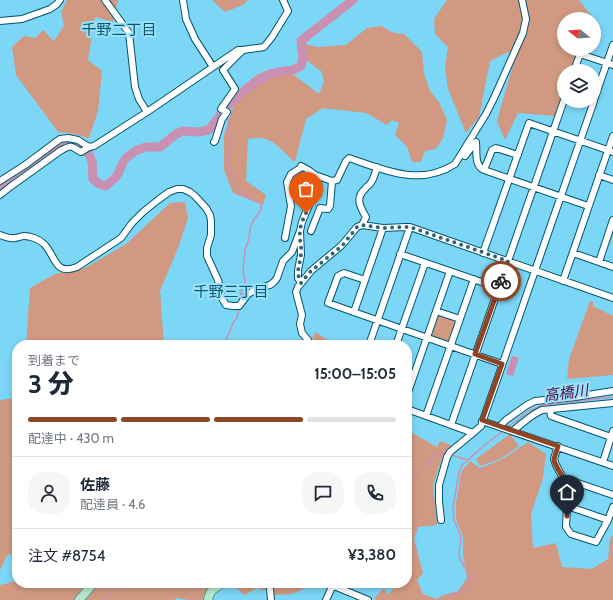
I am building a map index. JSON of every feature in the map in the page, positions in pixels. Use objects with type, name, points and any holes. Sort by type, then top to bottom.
[{"type":"main road","points":[[79,600],[90,588]]},
{"type":"main road","points":[[208,600],[209,593],[214,588]]},
{"type":"street","points":[[0,21],[22,19],[50,9],[60,0]]},
{"type":"street","points":[[106,0],[129,33],[135,87],[139,99],[147,112]]},
{"type":"street","points":[[183,0],[186,19],[195,39],[213,67]]},
{"type":"street","points":[[0,182],[60,139],[68,138],[78,140],[89,146],[94,146],[238,50],[264,47],[288,11],[283,0]]},
{"type":"street","points":[[285,238],[291,206],[287,182],[290,174],[301,166],[310,170],[315,175],[332,181],[337,180],[348,158],[404,175],[421,176],[448,169],[455,164],[480,126],[492,104],[523,33],[526,19],[522,0]]},
{"type":"street","points":[[601,84],[610,64],[613,45]]},
{"type":"street","points":[[214,142],[225,115],[221,109],[235,89],[222,70],[243,50]]},
{"type":"street","points":[[576,64],[580,54],[610,64]]},
{"type":"street","points":[[451,425],[561,108]]},
{"type":"street","points":[[441,520],[439,485],[448,454],[480,426],[591,108]]},
{"type":"street","points":[[483,253],[529,123],[610,151]]},
{"type":"street","points":[[563,281],[599,175],[610,151],[613,136]]},
{"type":"street","points":[[455,164],[460,164],[476,142],[478,164],[480,169],[588,206]]},
{"type":"street","points":[[0,195],[68,146],[73,146],[82,152],[89,146]]},
{"type":"street","points":[[484,170],[492,150],[496,148],[518,155]]},
{"type":"street","points":[[362,225],[366,217],[360,208],[360,195],[370,184],[377,167]]},
{"type":"street","points":[[0,235],[14,239],[23,236],[37,239],[44,243],[59,266],[63,269],[69,270],[77,267],[121,238],[132,223],[143,212],[169,192],[177,189],[183,189],[196,196],[210,215],[211,235],[207,248],[207,256],[218,280],[223,300],[226,305],[239,306],[248,294],[257,289],[270,285],[277,278],[283,261],[292,252],[300,231],[309,205],[315,175]]},
{"type":"street","points":[[599,175],[613,180]]},
{"type":"street","points":[[309,205],[328,209],[330,206],[332,181]]},
{"type":"street","points":[[310,231],[320,208]]},
{"type":"street","points":[[599,262],[613,220]]},
{"type":"street","points":[[308,340],[302,332],[300,324],[302,316],[296,292],[298,287],[311,271],[342,246],[357,227],[362,225],[383,228],[410,227],[613,298]]},
{"type":"street","points":[[371,340],[410,227]]},
{"type":"street","points":[[354,312],[383,228]]},
{"type":"street","points":[[300,231],[301,255],[298,278],[301,283]]},
{"type":"street","points":[[573,253],[613,267]]},
{"type":"street","points":[[400,254],[499,288]]},
{"type":"street","points":[[398,340],[425,263]]},
{"type":"street","points":[[412,381],[450,271]]},
{"type":"street","points":[[364,280],[344,274],[338,276],[328,303],[502,364]]},
{"type":"street","points":[[426,416],[474,279]]},
{"type":"street","points":[[436,311],[460,319]]},
{"type":"street","points":[[507,428],[506,420],[535,401],[613,391]]},
{"type":"street","points":[[507,428],[542,410],[613,403]]},
{"type":"street","points":[[550,410],[551,416],[612,434],[603,462]]},
{"type":"street","points":[[412,411],[473,433]]},
{"type":"street","points":[[482,420],[613,466]]},
{"type":"street","points":[[558,446],[554,459],[567,490],[566,527],[571,534],[596,542],[613,507]]},
{"type":"street","points":[[563,478],[613,495]]},
{"type":"street","points":[[567,506],[608,520]]},
{"type":"street","points":[[326,600],[332,588]]},
{"type":"street","points":[[339,588],[368,600]]},
{"type":"street","points":[[270,589],[271,600]]},
{"type":"shaded area","points":[[67,0],[118,0],[113,22],[95,17],[88,60],[102,71],[98,111],[89,138],[58,132],[16,75],[12,47],[24,36],[35,38],[43,30],[54,41],[64,26],[61,12]]},
{"type":"shaded area","points":[[213,0],[248,0],[243,5],[225,12]]},
{"type":"shaded area","points":[[447,0],[579,0],[588,12],[557,12],[557,56],[577,56],[574,64],[557,64],[557,108],[559,108],[556,116],[518,113],[505,140],[497,121],[513,65],[508,52],[490,61],[479,117],[466,133],[448,89],[445,66],[448,47],[435,34],[434,19]]},
{"type":"shaded area","points":[[381,26],[394,33],[404,34],[422,52],[424,73],[430,91],[439,102],[447,120],[443,138],[436,149],[425,151],[421,162],[412,162],[407,147],[395,135],[399,123],[392,120],[387,125],[366,113],[323,108],[306,119],[295,162],[269,140],[256,138],[248,139],[246,181],[266,195],[263,205],[233,193],[224,170],[223,138],[239,89],[257,75],[270,69],[294,75],[319,94],[324,81],[321,71],[297,51],[297,42],[317,47],[346,45],[367,28]]},
{"type":"shaded area","points":[[185,202],[188,218],[178,248],[160,291],[164,340],[26,340],[30,288],[55,274],[85,268],[126,244],[170,203]]},
{"type":"shaded area","points":[[590,301],[593,302],[593,306],[613,316],[613,375],[567,379],[569,359]]},
{"type":"shaded area","points":[[438,312],[458,319],[451,341],[447,342],[432,337],[430,334]]},
{"type":"shaded area","points":[[315,332],[328,340],[312,340]]},
{"type":"shaded area","points":[[512,356],[519,358],[513,376],[506,374]]},
{"type":"shaded area","points":[[12,399],[12,555],[8,554],[0,570],[0,400]]},
{"type":"shaded area","points":[[412,433],[437,447],[440,441],[451,445],[442,458],[433,485],[437,525],[418,527],[414,539],[423,573],[417,580],[423,594],[437,599],[441,596],[458,591],[467,578],[463,554],[463,537],[456,519],[456,504],[461,472],[470,461],[480,468],[501,460],[528,442],[546,454],[543,478],[531,514],[533,548],[556,543],[562,567],[592,569],[608,559],[610,539],[613,535],[613,600],[376,600],[374,598],[384,588],[388,595],[393,589],[412,588]]},
{"type":"shaded area","points":[[510,434],[519,446],[500,459],[480,466],[476,459]]},
{"type":"shaded area","points":[[12,582],[12,588],[208,588],[202,600],[176,598],[175,600],[0,600],[0,585]]},
{"type":"shaded area","points":[[236,588],[258,588],[244,595]]},
{"type":"shaded area","points":[[258,588],[268,588],[263,591]]},
{"type":"shaded area","points":[[273,588],[306,588],[292,594],[274,595]]},
{"type":"waterway","points":[[0,190],[61,146],[69,142],[82,147],[89,154],[92,162],[93,179],[99,184],[106,186],[117,176],[125,159],[135,151],[146,147],[160,147],[176,134],[183,131],[198,132],[209,130],[229,104],[254,83],[271,74],[293,70],[301,66],[303,58],[301,41],[353,0]]},
{"type":"waterway","points":[[226,118],[228,119],[228,133],[231,143],[228,161],[232,178],[237,189],[248,197],[261,203],[261,210],[250,228],[249,239],[245,250],[243,271],[245,282],[239,302]]},
{"type":"waterway","points":[[226,340],[234,321],[237,318],[239,308]]},
{"type":"waterway","name":"高橋川","points":[[508,427],[529,411],[543,405],[613,397]]},
{"type":"waterway","name":"高橋川","points":[[451,455],[468,460],[503,431]]},
{"type":"waterway","name":"高橋川","points":[[412,475],[428,464],[435,455],[441,452],[447,453]]},
{"type":"waterway","points":[[449,595],[459,593],[464,590],[470,582],[470,576],[459,555],[461,537],[454,520],[453,508],[459,471],[463,464],[468,460]]},
{"type":"waterway","points":[[103,600],[113,588]]},
{"type":"way so far","points":[[306,213],[300,231],[301,255],[298,278],[301,283],[316,266],[342,246],[357,227],[362,225],[383,228],[410,227],[508,261],[501,281]]},
{"type":"district","name":"千野二丁目","points":[[119,30]]},
{"type":"district","name":"千野三丁目","points":[[231,292]]},
{"type":"route","points":[[501,281],[475,354],[502,364],[482,420],[558,446],[554,459],[566,484],[567,516]]}]
